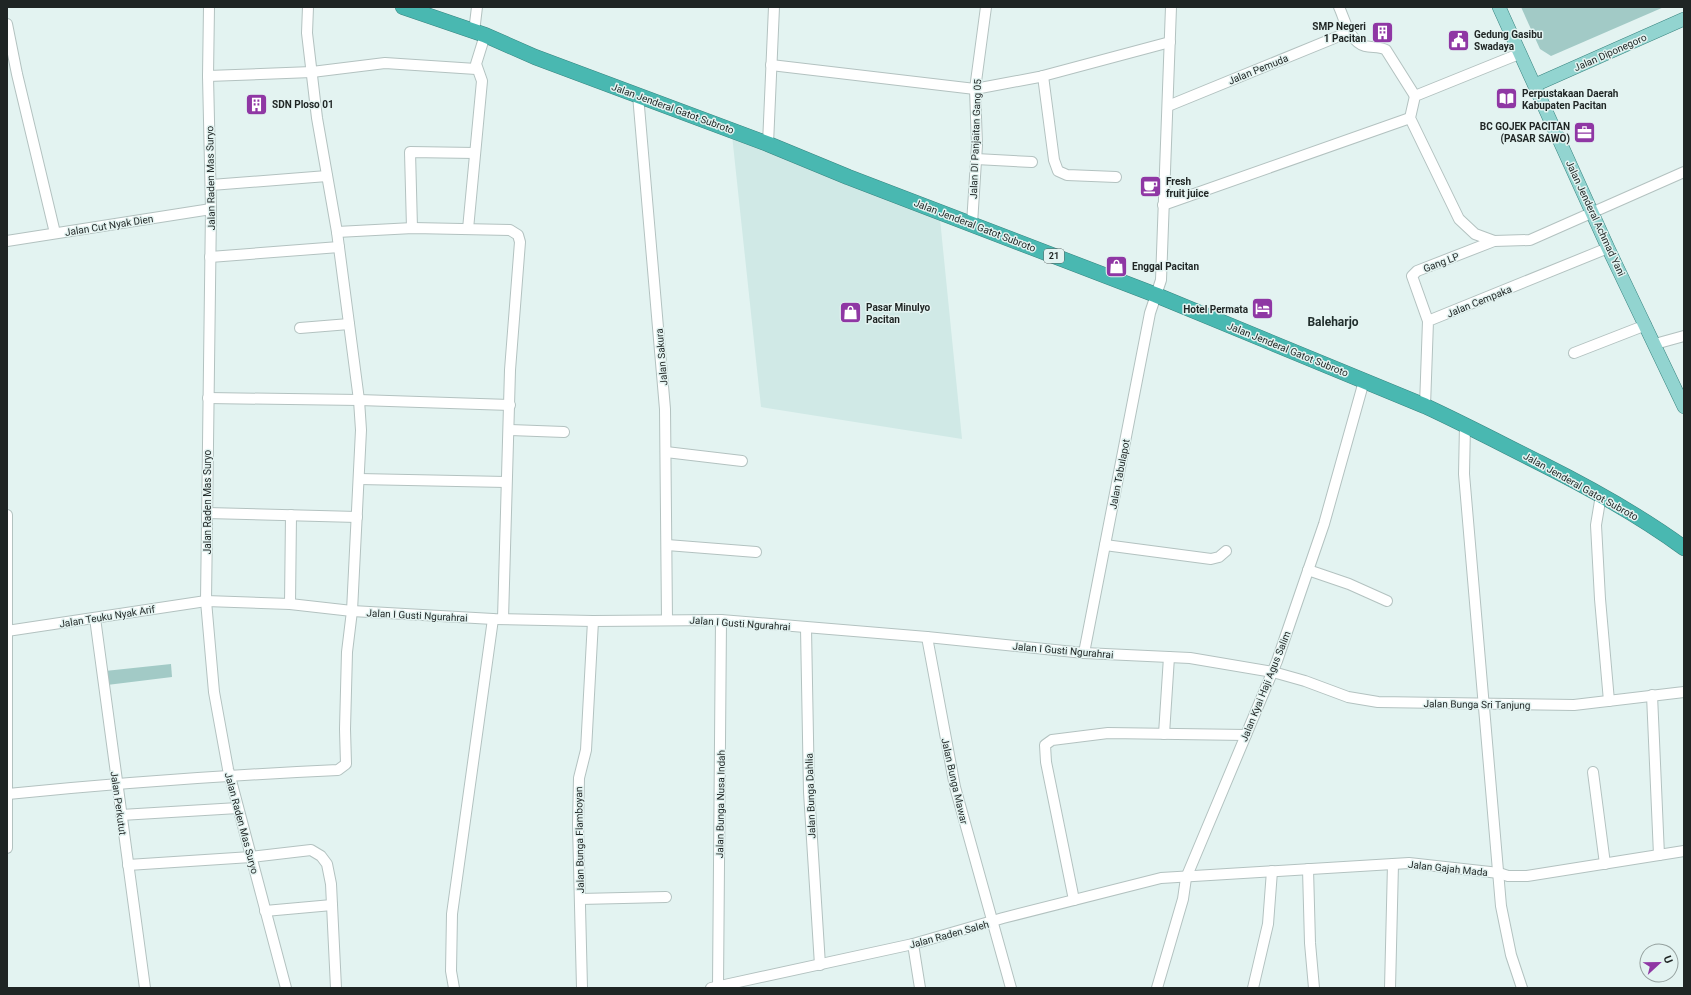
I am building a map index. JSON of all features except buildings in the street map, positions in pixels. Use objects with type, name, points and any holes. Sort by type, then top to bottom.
[{"type":"highway","name":"Jalan Jenderal Gatot Subroto","points":[[403,7],[477,22],[535,57],[768,144],[848,177],[1156,295],[1425,406],[1466,425],[1601,495],[1630,512],[1684,548]]},
{"type":"main road","name":"Jalan Jenderal Achmad Yani","points":[[1499,7],[1608,248],[1656,344],[1684,407]]},
{"type":"main road","name":"Jalan Diponegoro","points":[[1535,85],[1684,19]]},
{"type":"street","name":"Jalan Raden Mas Suryo","points":[[209,7],[208,76],[211,209],[206,601],[214,692],[229,774],[286,988]]},
{"type":"street","points":[[8,794],[116,783],[229,774],[338,770],[346,764],[344,729],[347,652],[352,611],[361,430],[359,400],[337,232],[327,176],[307,33],[308,7]]},
{"type":"street","points":[[768,144],[774,7]]},
{"type":"street","name":"Jalan DI Panjaitan Gang 05","points":[[972,224],[976,159],[976,89],[986,7]]},
{"type":"street","name":"Jalan Tabulapot","points":[[1084,653],[1150,313],[1161,280],[1163,265],[1163,205],[1171,7]]},
{"type":"street","points":[[1339,7],[1349,32],[1360,44],[1386,50],[1415,96],[1410,118],[1459,219],[1475,234],[1494,241],[1530,240],[1684,172]]},
{"type":"street","points":[[468,229],[482,81],[476,69],[477,22]]},
{"type":"street","points":[[7,24],[17,74],[55,233]]},
{"type":"street","name":"Jalan Pemuda","points":[[1168,106],[1349,32]]},
{"type":"street","points":[[772,65],[976,89],[1043,76],[1170,42]]},
{"type":"street","points":[[1415,96],[1519,54]]},
{"type":"street","points":[[208,76],[312,72],[385,63],[476,69]]},
{"type":"street","points":[[1043,76],[1054,160],[1058,171],[1067,176],[1116,177]]},
{"type":"street","name":"Jalan Sakura","points":[[638,95],[665,409],[667,620]]},
{"type":"street","points":[[1163,205],[1410,118]]},
{"type":"street","points":[[412,228],[410,152],[475,153]]},
{"type":"street","points":[[976,159],[1032,162]]},
{"type":"street","points":[[211,185],[327,176]]},
{"type":"street","name":"Jalan Cut Nyak Dien","points":[[7,241],[211,209]]},
{"type":"street","points":[[337,232],[412,228],[510,230],[518,235],[520,242],[510,370],[510,430],[498,619],[452,914],[451,970],[454,988]]},
{"type":"street","name":"Gang LP","points":[[1428,322],[1412,276],[1417,271],[1494,241]]},
{"type":"street","points":[[210,257],[339,247]]},
{"type":"street","name":"Jalan Cempaka","points":[[1428,322],[1608,248]]},
{"type":"street","points":[[1425,406],[1428,322]]},
{"type":"street","points":[[300,328],[349,324]]},
{"type":"street","points":[[1574,353],[1646,326]]},
{"type":"street","points":[[1656,344],[1684,336]]},
{"type":"street","name":"Jalan Kyai Haji Agus Salim","points":[[1157,988],[1183,899],[1186,878],[1273,672],[1324,524],[1364,381]]},
{"type":"street","points":[[208,398],[359,400],[510,405]]},
{"type":"street","points":[[1466,425],[1464,474],[1501,906],[1511,955],[1522,988]]},
{"type":"street","points":[[510,430],[564,432]]},
{"type":"street","points":[[666,452],[742,461]]},
{"type":"street","points":[[359,479],[506,482]]},
{"type":"street","points":[[1601,495],[1596,525],[1600,599],[1609,701]]},
{"type":"street","points":[[207,513],[357,517]]},
{"type":"street","points":[[7,515],[7,848]]},
{"type":"street","points":[[290,604],[291,515]]},
{"type":"street","points":[[666,545],[756,552]]},
{"type":"street","points":[[1105,545],[1211,559],[1219,556],[1226,550]]},
{"type":"street","points":[[1308,570],[1350,584],[1387,601]]},
{"type":"street","name":"Jalan I Gusti Ngurahrai","points":[[206,601],[290,604],[352,611],[498,619],[593,621],[721,620],[927,637],[1084,653],[1190,658],[1273,672]]},
{"type":"street","name":"Jalan Teuku Nyak Arif","points":[[8,631],[206,601]]},
{"type":"street","name":"Jalan Perkutut","points":[[95,618],[116,783],[145,988]]},
{"type":"street","name":"Jalan Bunga Nusa Indah","points":[[714,987],[721,620]]},
{"type":"street","name":"Jalan Bunga Flamboyan","points":[[582,988],[579,778],[586,750],[593,621]]},
{"type":"street","name":"Jalan Bunga Dahlia","points":[[806,628],[809,792],[820,965]]},
{"type":"street","name":"Jalan Bunga Mawar","points":[[927,637],[955,787],[991,922],[1011,988]]},
{"type":"street","points":[[1164,734],[1169,657]]},
{"type":"street","name":"Jalan Bunga Sri Tanjung","points":[[1273,672],[1305,681],[1348,697],[1378,702],[1483,705],[1574,705],[1684,692]]},
{"type":"street","points":[[1652,696],[1659,855]]},
{"type":"street","points":[[1074,900],[1046,762],[1045,745],[1052,740],[1108,733],[1246,735]]},
{"type":"street","points":[[1593,772],[1604,864]]},
{"type":"street","points":[[121,815],[238,808]]},
{"type":"street","points":[[128,865],[251,857],[311,850],[321,856],[327,864],[331,884],[336,988]]},
{"type":"street","name":"Jalan Gajah Mada","points":[[1186,878],[1221,874],[1393,864],[1409,864],[1498,873],[1508,876],[1527,876],[1684,851]]},
{"type":"street","points":[[1390,988],[1393,864]]},
{"type":"street","points":[[1308,869],[1310,943],[1314,988]]},
{"type":"street","points":[[1253,988],[1268,924],[1272,871]]},
{"type":"street","name":"Jalan Raden Saleh","points":[[714,987],[748,985],[820,965],[913,944],[991,922],[1161,878],[1186,878]]},
{"type":"street","points":[[580,899],[666,897]]},
{"type":"street","points":[[265,912],[332,905]]},
{"type":"street","points":[[913,944],[920,988]]},
{"type":"shaded area","points":[[1521,7],[1664,7],[1551,56],[1540,49]]},
{"type":"shaded area","name":"Pasar Minulyo Pacitan","points":[[732,135],[940,219],[962,439],[761,407]]},
{"type":"shaded area","points":[[171,664],[172,677],[107,685],[105,671]]},
{"type":"place","name":"SMP Negeri 1 Pacitan","points":[[1382,32]]},
{"type":"place","name":"Gedung Gasibu Swadaya","points":[[1459,40]]},
{"type":"place","name":"Perpustakaan Daerah Kabupaten Pacitan","points":[[1506,99]]},
{"type":"place","name":"SDN Ploso 01","points":[[256,104]]},
{"type":"place","name":"BC GOJEK PACITAN (PASAR SAWO)","points":[[1585,132]]},
{"type":"place","name":"Fresh fruit juice","points":[[1150,187]]},
{"type":"place","name":"Enggal Pacitan","points":[[1117,266]]},
{"type":"place","name":"Hotel Permata","points":[[1263,309]]},
{"type":"place","name":"Pasar Minulyo Pacitan","points":[[850,313]]},
{"type":"district","name":"Baleharjo","points":[[1333,322]]}]
